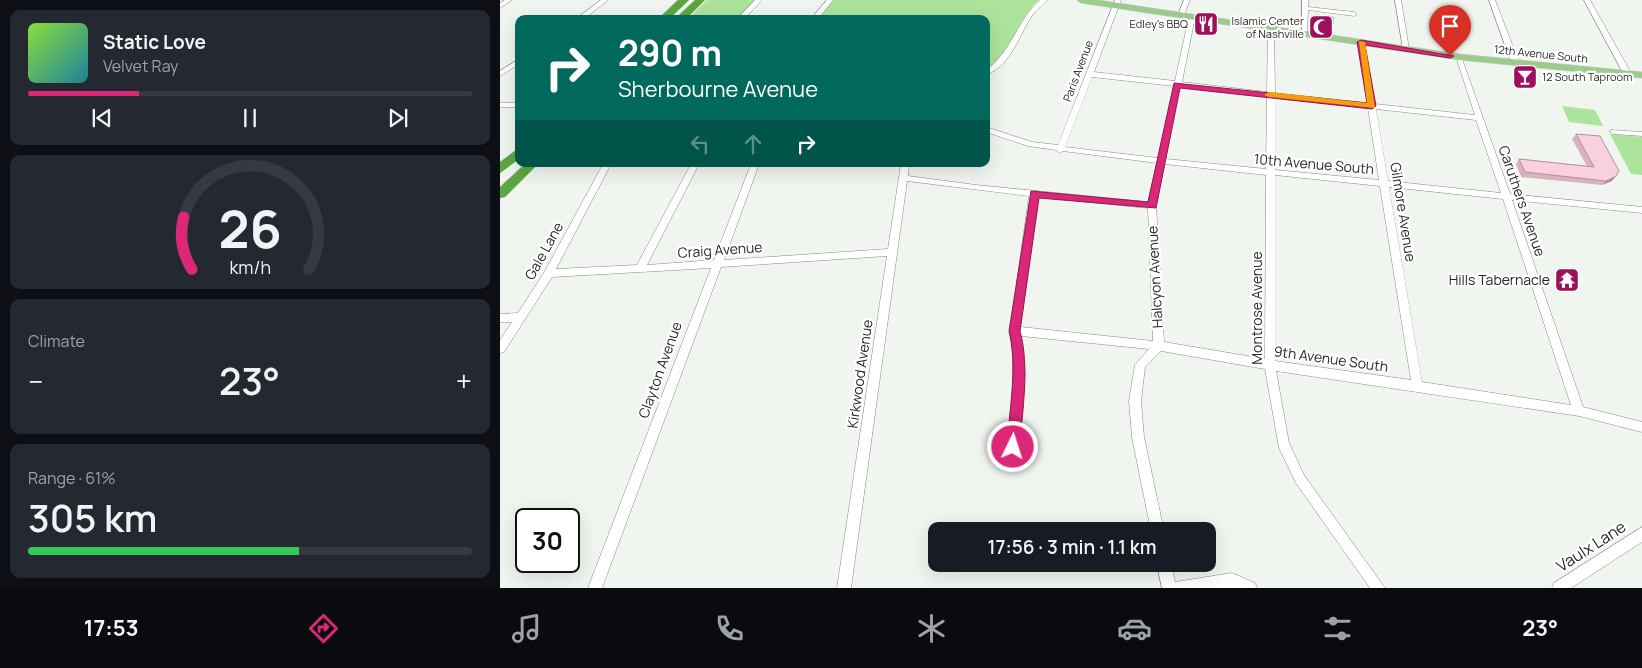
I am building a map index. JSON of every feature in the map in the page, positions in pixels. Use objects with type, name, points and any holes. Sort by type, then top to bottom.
[{"type":"highway","points":[[667,15],[684,0]]},
{"type":"highway","points":[[684,15],[700,0]]},
{"type":"highway","points":[[500,169],[515,156]]},
{"type":"highway","points":[[500,194],[529,167]]},
{"type":"main road","name":"12th Avenue South","points":[[1081,0],[1116,3],[1192,17],[1459,57],[1642,75]]},
{"type":"street","points":[[500,6],[509,0]]},
{"type":"street","points":[[584,15],[605,0]]},
{"type":"street","points":[[744,15],[758,0]]},
{"type":"street","points":[[817,15],[830,0]]},
{"type":"street","points":[[990,70],[1006,57],[1034,8],[1044,0]]},
{"type":"street","points":[[1181,15],[1187,0]]},
{"type":"street","points":[[1304,0],[1304,34]]},
{"type":"street","points":[[1398,0],[1406,49]]},
{"type":"street","points":[[1492,0],[1515,62]]},
{"type":"street","points":[[1587,0],[1627,73]]},
{"type":"street","name":"Paris Avenue","points":[[1060,150],[1116,3]]},
{"type":"street","points":[[1304,8],[1354,14]]},
{"type":"street","name":"Halcyon Avenue","points":[[1156,522],[1138,438],[1135,401],[1140,365],[1159,346],[1152,206],[1192,17]]},
{"type":"street","name":"Montrose Avenue","points":[[1271,29],[1270,365],[1283,444],[1300,479],[1378,588]]},
{"type":"street","name":"Gilmore Avenue","points":[[1361,42],[1417,386]]},
{"type":"street","name":"Caruthers Avenue","points":[[1459,57],[1579,411]]},
{"type":"street","points":[[500,74],[515,64]]},
{"type":"street","points":[[1089,74],[1479,118]]},
{"type":"street","points":[[500,105],[515,104]]},
{"type":"street","name":"10th Avenue South","points":[[990,131],[1026,143],[1060,150],[1160,162],[1642,210]]},
{"type":"street","points":[[1614,132],[1642,134]]},
{"type":"street","name":"Gale Lane","points":[[500,349],[549,273],[605,167]]},
{"type":"street","points":[[640,269],[693,167]]},
{"type":"street","name":"Clayton Avenue","points":[[595,588],[754,167]]},
{"type":"street","name":"Kirkwood Avenue","points":[[844,588],[905,167]]},
{"type":"street","points":[[903,178],[1152,206]]},
{"type":"street","points":[[1013,447],[1018,369],[1018,344],[1014,331],[1034,194]]},
{"type":"street","name":"Craig Avenue","points":[[549,273],[640,269],[893,252]]},
{"type":"street","points":[[500,318],[520,317]]},
{"type":"street","name":"9th Avenue South","points":[[1014,331],[1159,346],[1270,365],[1579,411],[1642,427]]},
{"type":"street","name":"Vaulx Lane","points":[[1559,588],[1642,534]]},
{"type":"street","points":[[1166,572],[1169,588]]},
{"type":"street","points":[[1178,588],[1232,580],[1250,588]]},
{"type":"green space","points":[[707,0],[756,0],[741,15],[692,15]]},
{"type":"green space","points":[[833,0],[1039,0],[1033,6],[1006,55],[990,68],[990,15],[820,15]]},
{"type":"green space","points":[[1562,106],[1595,110],[1603,126],[1569,122]]},
{"type":"green space","points":[[1610,134],[1642,137],[1642,175],[1631,174]]},
{"type":"building","points":[[1316,15],[1333,17],[1333,24],[1317,21]]},
{"type":"building","points":[[1576,134],[1600,136],[1619,171],[1616,176],[1606,181],[1525,172],[1519,159],[1594,167]]},
{"type":"slow traffic","points":[[1269,95],[1372,106],[1361,42]]},
{"type":"place","name":"Edley's BBQ","points":[[1206,24]]},
{"type":"place","name":"Islamic Center of Nashville","points":[[1321,27]]},
{"type":"place","name":"12 South Taproom","points":[[1525,77]]},
{"type":"place","name":"Hills Tabernacle","points":[[1567,280]]},
{"type":"route","points":[[1013,447],[1018,369],[1018,344],[1014,331],[1034,194],[1152,206],[1177,85],[1372,106],[1361,42],[1450,56]]}]
